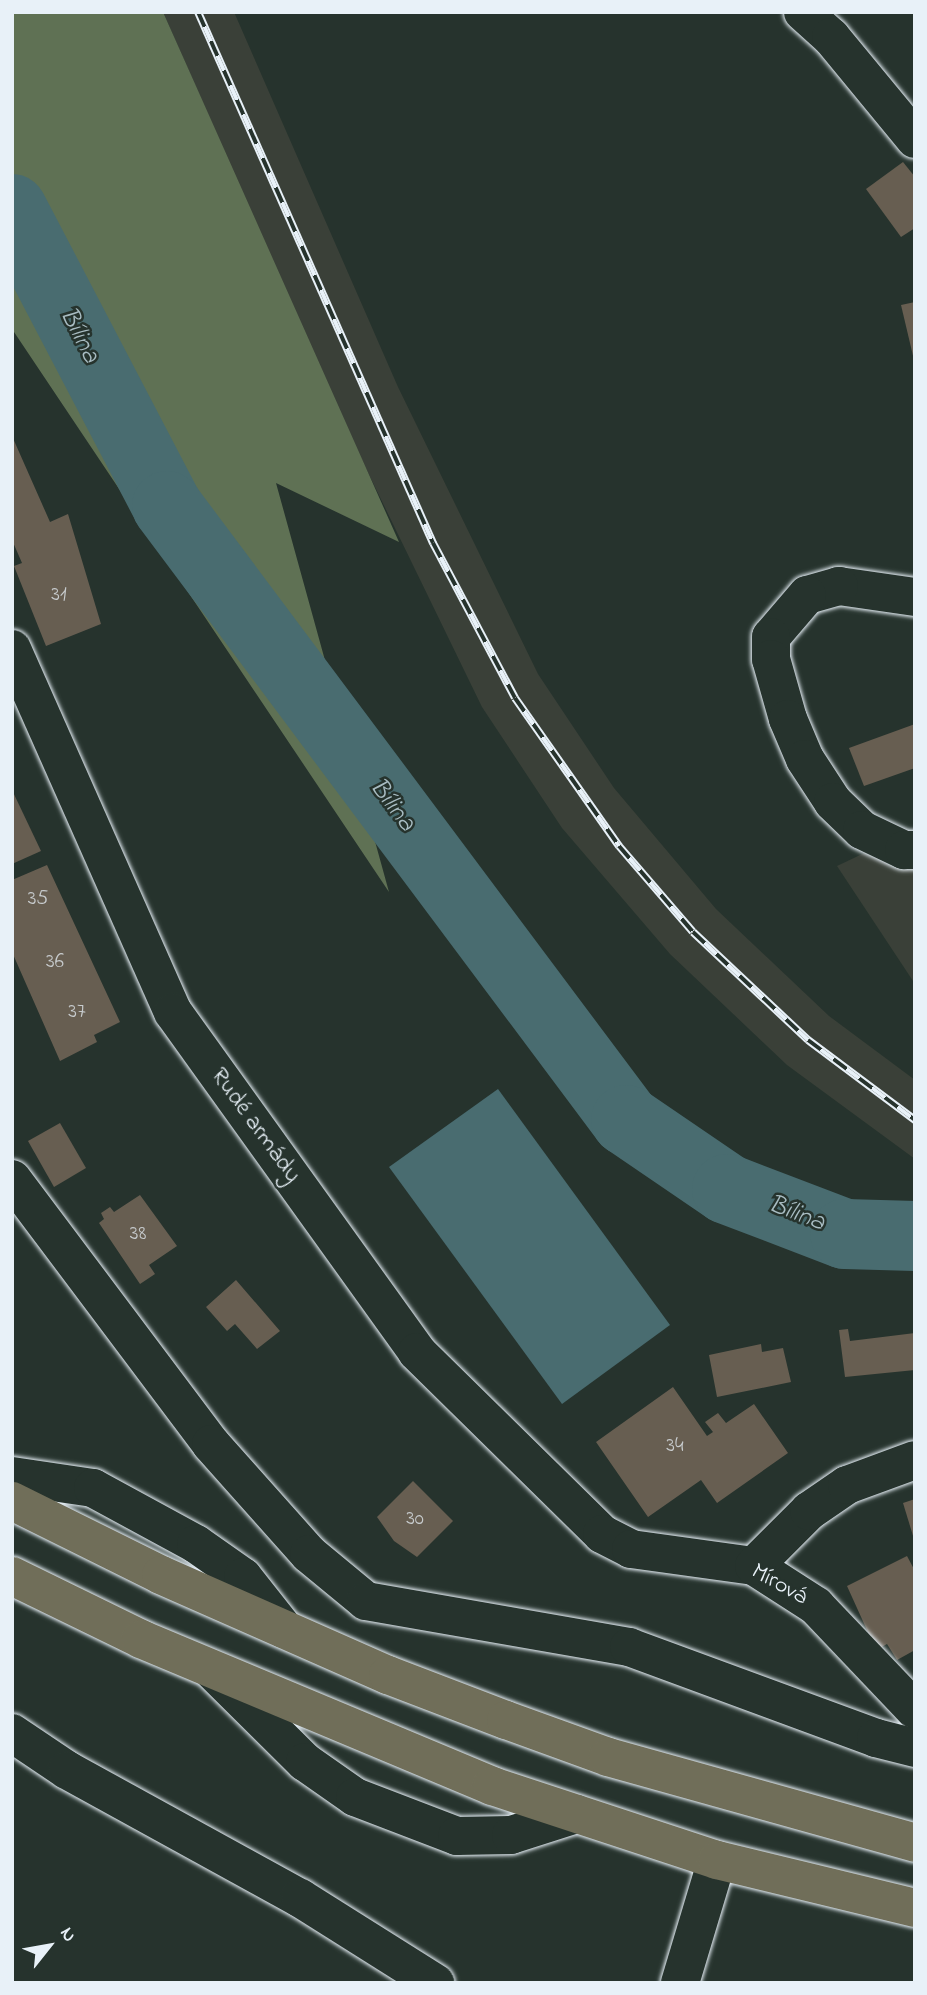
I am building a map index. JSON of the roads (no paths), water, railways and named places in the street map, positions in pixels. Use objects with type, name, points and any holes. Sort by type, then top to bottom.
[{"type":"highway","points":[[12,1501],[388,1675],[608,1757],[915,1843]]},
{"type":"highway","points":[[12,1576],[212,1670],[405,1753],[717,1860],[915,1908]]},
{"type":"street","points":[[803,12],[831,37],[915,139]]},
{"type":"street","points":[[915,597],[839,586],[828,589],[799,601],[771,637],[771,659],[788,719],[805,759],[833,802],[862,830],[904,850],[915,850]]},
{"type":"street","name":"Rudé armády","points":[[12,649],[173,1012],[417,1352],[602,1534]]},
{"type":"street","points":[[12,1179],[211,1444],[309,1554],[366,1601],[629,1647],[876,1738],[915,1748]]},
{"type":"street","points":[[754,1566],[818,1504],[847,1485],[915,1460]]},
{"type":"street","points":[[12,1476],[93,1488],[196,1544],[243,1577],[284,1629]]},
{"type":"street","name":"Mírová","points":[[602,1534],[631,1549],[754,1566],[816,1606],[915,1710]]},
{"type":"street","points":[[212,1670],[304,1762],[368,1802],[457,1836],[511,1835],[577,1814]]},
{"type":"street","points":[[12,1733],[67,1770],[300,1898],[435,1983]]},
{"type":"street","points":[[680,1983],[717,1860]]},
{"type":"water","points":[[498,1089],[670,1325],[562,1404],[389,1167]]},
{"type":"waterway","name":"Bílina","points":[[12,209],[167,506],[626,1120],[727,1189],[845,1234],[915,1236]]},
{"type":"railway","points":[[198,12],[433,543],[515,698],[619,846],[693,932],[808,1040],[915,1120]]}]
